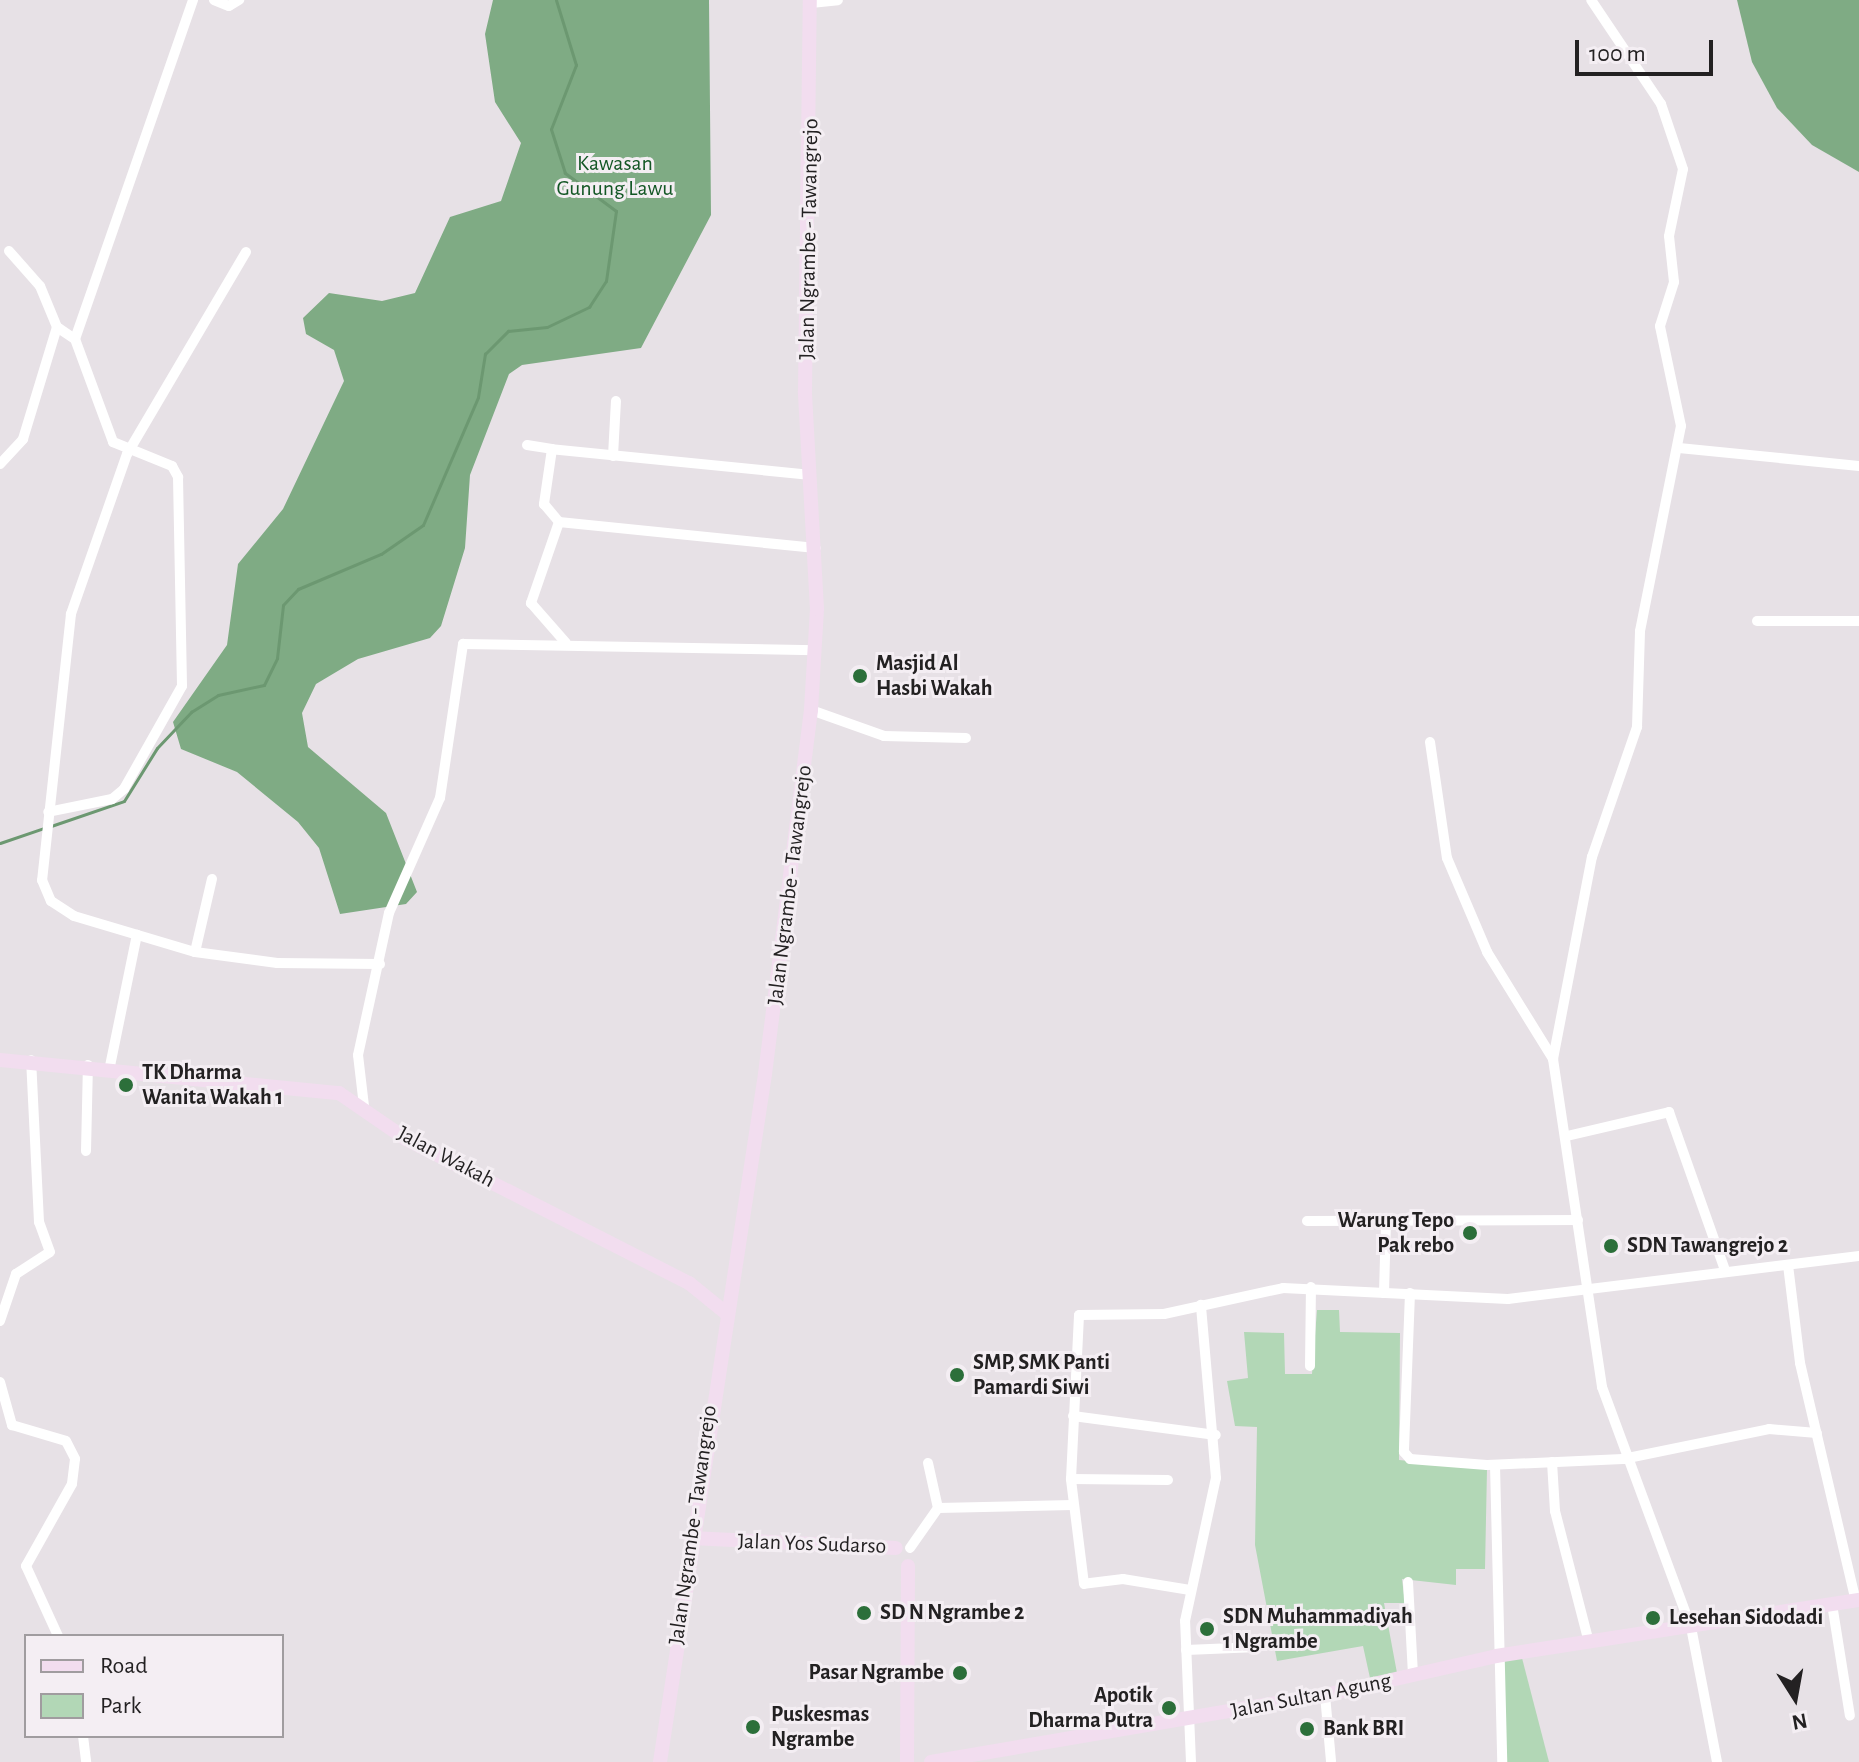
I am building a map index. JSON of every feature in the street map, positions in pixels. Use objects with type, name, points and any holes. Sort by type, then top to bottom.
[{"type":"main road","name":"Jalan Ngrambe - Tawangrejo","points":[[660,1762],[691,1538],[788,918],[811,710],[816,650],[816,548],[805,391],[810,2]]},
{"type":"main road","name":"Jalan Wakah","points":[[0,1060],[88,1063],[316,1087],[364,1106],[406,1139],[689,1283],[726,1313]]},
{"type":"main road","name":"Jalan Yos Sudarso","points":[[691,1538],[903,1548]]},
{"type":"main road","name":"Jalan Yos Sudarso","points":[[907,1762],[908,1566]]},
{"type":"main road","name":"Jalan Sultan Agung","points":[[931,1762],[1325,1695],[1496,1656],[1857,1600]]},
{"type":"street","points":[[75,339],[193,0]]},
{"type":"street","points":[[214,0],[229,6],[239,0]]},
{"type":"street","points":[[810,2],[838,0]]},
{"type":"street","points":[[1591,0],[1661,104],[1683,169],[1669,236],[1674,282],[1660,326],[1680,395],[1679,448],[1640,631],[1637,727],[1592,857],[1553,1059],[1567,1136],[1602,1387],[1623,1459],[1691,1627],[1717,1762]]},
{"type":"street","points":[[9,251],[40,286],[57,327],[75,339],[113,442],[127,454],[172,466],[178,477],[184,679],[124,789],[112,799],[47,816]]},
{"type":"street","points":[[246,252],[127,454],[71,614],[44,836],[42,880],[51,901],[92,924],[195,952],[277,963],[380,964]]},
{"type":"street","points":[[0,464],[23,439],[57,327]]},
{"type":"street","points":[[613,456],[616,401]]},
{"type":"street","points":[[527,445],[811,475]]},
{"type":"street","points":[[1679,448],[1859,466]]},
{"type":"street","points":[[552,449],[544,504],[559,522],[816,548]]},
{"type":"street","points":[[559,522],[531,603],[566,643]]},
{"type":"street","points":[[1757,621],[1859,621]]},
{"type":"street","points":[[364,1106],[358,1055],[389,913],[440,798],[459,650],[470,642],[816,650]]},
{"type":"street","points":[[811,710],[884,736],[966,738]]},
{"type":"street","points":[[1430,742],[1447,858],[1487,952],[1553,1059]]},
{"type":"street","points":[[195,952],[212,879]]},
{"type":"street","points":[[110,1066],[137,935]]},
{"type":"street","points":[[0,1321],[16,1274],[50,1252],[39,1222],[31,1060]]},
{"type":"street","points":[[86,1151],[88,1063]]},
{"type":"street","points":[[1567,1136],[1669,1112],[1725,1270]]},
{"type":"street","points":[[1307,1221],[1578,1220]]},
{"type":"street","points":[[1384,1293],[1386,1223]]},
{"type":"street","points":[[1190,1590],[1123,1579],[1084,1584],[1071,1479],[1079,1315],[1164,1314],[1311,1287],[1508,1299],[1586,1287],[1859,1256]]},
{"type":"street","points":[[1788,1265],[1817,1433],[1857,1600]]},
{"type":"street","points":[[1310,1366],[1311,1287]]},
{"type":"street","points":[[1410,1293],[1404,1452],[1410,1459],[1495,1465],[1623,1459],[1769,1429],[1817,1433]]},
{"type":"street","points":[[1191,1762],[1186,1650],[1190,1590],[1214,1509],[1216,1435],[1201,1305]]},
{"type":"street","points":[[0,1382],[12,1425],[66,1441],[75,1459],[72,1484],[26,1566],[57,1634]]},
{"type":"street","points":[[1073,1416],[1216,1435]]},
{"type":"street","points":[[1552,1462],[1555,1511],[1589,1642]]},
{"type":"street","points":[[928,1463],[938,1508]]},
{"type":"street","points":[[1495,1465],[1496,1656],[1502,1762]]},
{"type":"street","points":[[1071,1479],[1168,1480]]},
{"type":"street","points":[[903,1548],[938,1508],[1073,1505]]},
{"type":"street","name":"Jalan Yos Sudarso","points":[[903,1548],[908,1566]]},
{"type":"street","points":[[1408,1582],[1413,1674]]},
{"type":"street","points":[[1832,1604],[1850,1716]]},
{"type":"street","points":[[1186,1650],[1258,1647]]},
{"type":"street","points":[[1325,1695],[1331,1761]]},
{"type":"street","points":[[83,1738],[86,1762]]},
{"type":"green space","name":"Kawasan Gunung Lawu","points":[[493,0],[709,0],[711,215],[641,348],[522,365],[509,374],[470,475],[465,548],[441,626],[430,638],[358,659],[316,684],[302,713],[308,747],[386,813],[417,892],[406,904],[340,914],[319,848],[298,822],[237,772],[181,749],[173,722],[227,645],[238,564],[283,509],[344,381],[334,350],[306,334],[303,318],[329,293],[382,301],[415,293],[450,217],[501,201],[521,143],[495,102],[485,34]]},
{"type":"green space","points":[[1737,0],[1859,0],[1859,172],[1812,145],[1777,108],[1752,62]]},
{"type":"green space","points":[[1317,1310],[1339,1310],[1340,1332],[1400,1333],[1399,1460],[1487,1469],[1485,1569],[1456,1569],[1456,1585],[1402,1579],[1405,1603],[1384,1603],[1397,1673],[1370,1678],[1363,1646],[1277,1661],[1255,1545],[1257,1427],[1235,1426],[1227,1381],[1248,1378],[1244,1332],[1284,1333],[1285,1374],[1312,1374]]},
{"type":"green space","points":[[1522,1658],[1549,1762],[1505,1762],[1499,1661]]},
{"type":"waterway","points":[[51,826],[124,801],[157,748],[191,712],[218,695],[264,685],[277,658],[283,605],[298,589],[381,554],[423,525],[478,397],[485,354],[508,331],[547,327],[589,307],[606,281],[616,211],[565,173],[551,129],[576,65],[556,0]]},
{"type":"waterway","points":[[0,843],[44,828]]},
{"type":"place","name":"Masjid Al Hasbi Wakah","points":[[860,676]]},
{"type":"place","name":"TK Dharma Wanita Wakah 1","points":[[126,1085]]},
{"type":"place","name":"Warung Tepo Pak rebo","points":[[1470,1233]]},
{"type":"place","name":"SDN Tawangrejo 2","points":[[1611,1246]]},
{"type":"place","name":"SMP, SMK Panti Pamardi Siwi","points":[[957,1375]]},
{"type":"place","name":"SD N Ngrambe 2","points":[[864,1613]]},
{"type":"place","name":"Lesehan Sidodadi","points":[[1653,1618]]},
{"type":"place","name":"SDN Muhammadiyah 1 Ngrambe","points":[[1207,1629]]},
{"type":"place","name":"Pasar Ngrambe","points":[[960,1673]]},
{"type":"place","name":"Apotik Dharma Putra","points":[[1169,1708]]},
{"type":"place","name":"Puskesmas Ngrambe","points":[[753,1727]]},
{"type":"place","name":"Bank BRI","points":[[1307,1729]]}]
